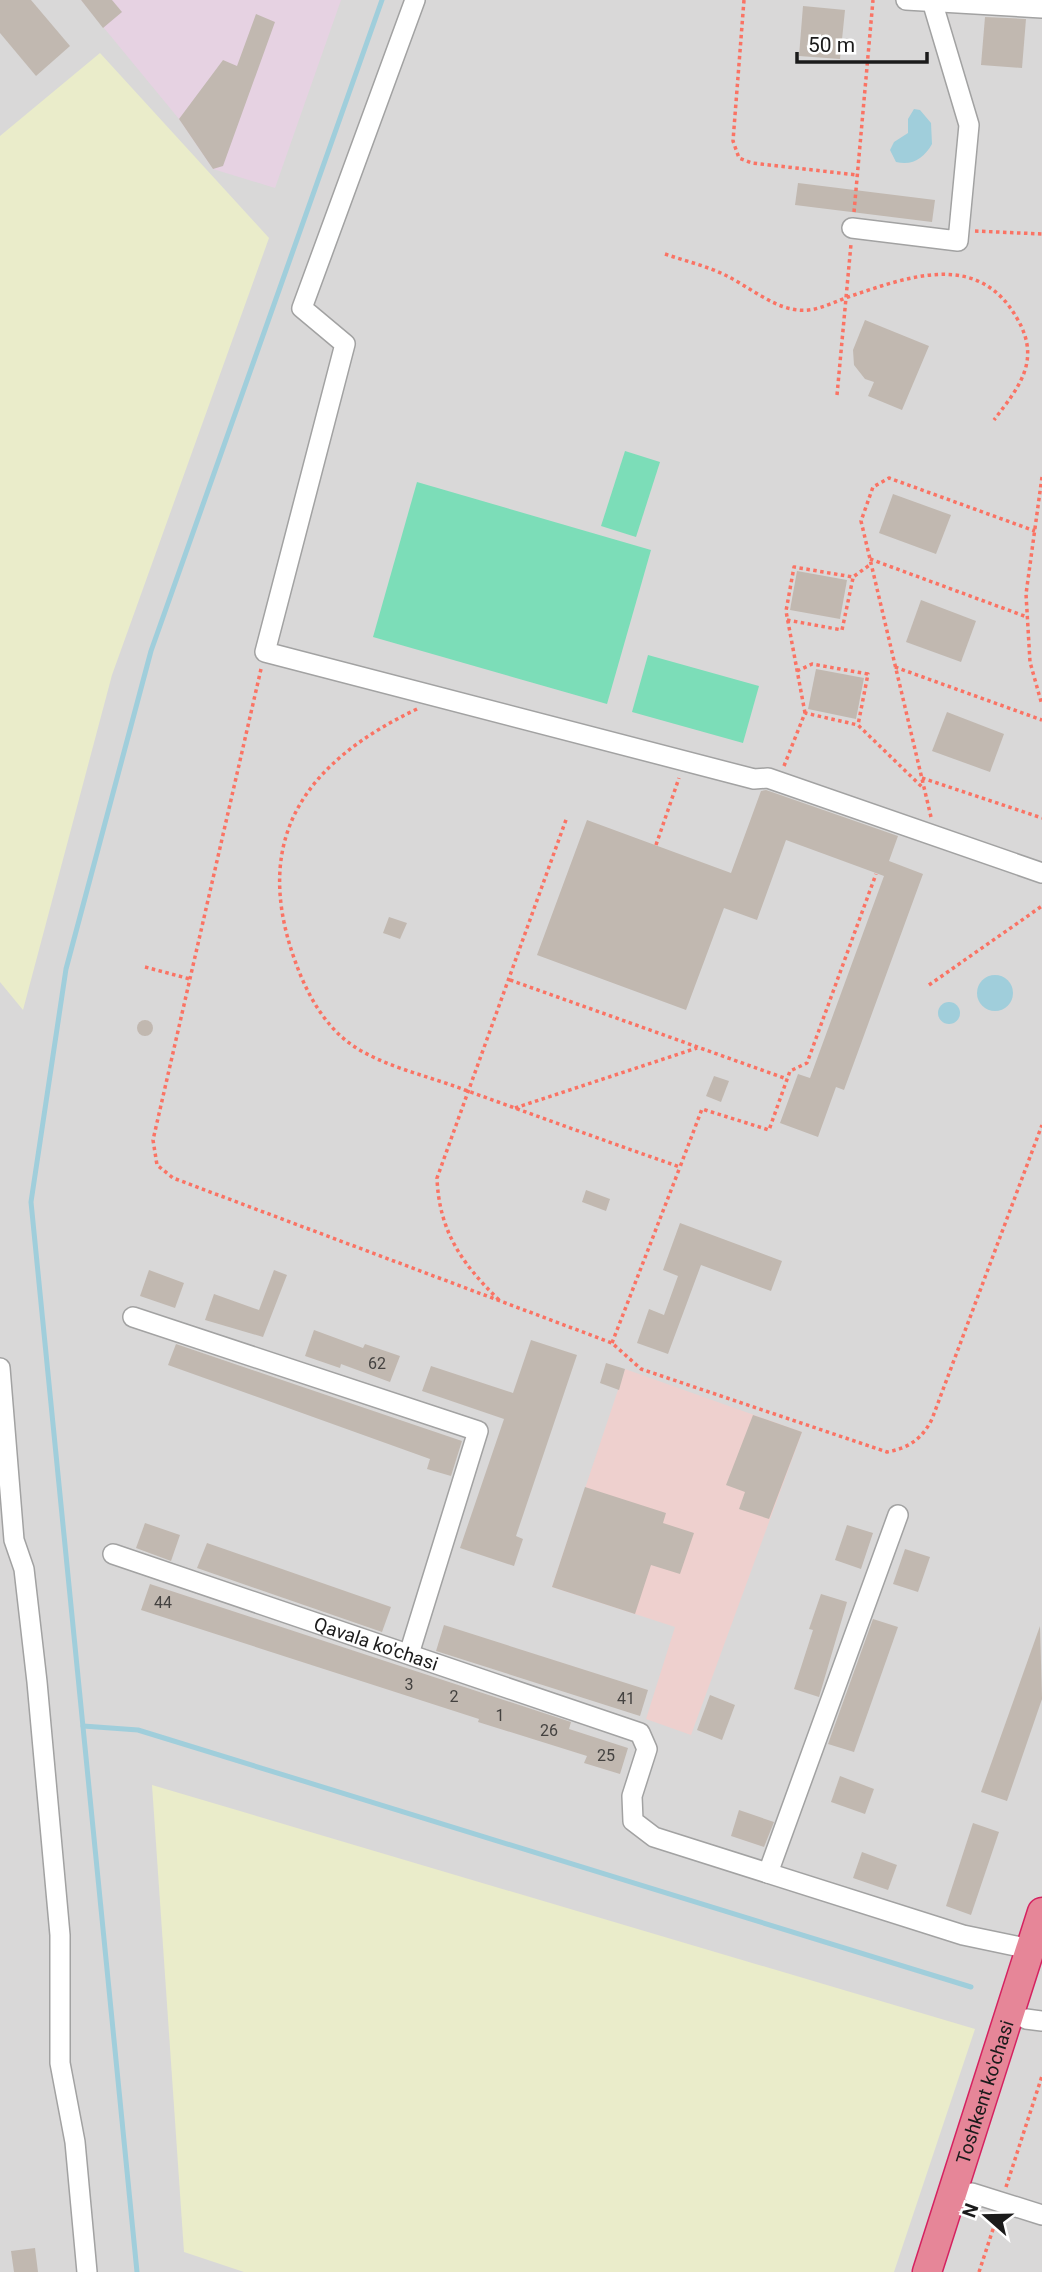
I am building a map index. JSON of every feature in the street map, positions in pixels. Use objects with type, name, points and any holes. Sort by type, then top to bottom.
[{"type":"highway","name":"Toshkent ko'chasi","points":[[948,2272],[972,2193],[1034,2020],[1036,1959],[1042,1912]]},
{"type":"highway","name":"Toshkent ko'chasi","points":[[928,2272],[1036,1959]]},
{"type":"street","points":[[415,0],[302,308],[345,344],[265,652],[754,779],[778,782],[1042,873]]},
{"type":"street","points":[[906,0],[1042,8]]},
{"type":"street","points":[[852,228],[958,241],[969,125],[932,1]]},
{"type":"street","points":[[133,1317],[478,1431],[409,1654]]},
{"type":"street","points":[[0,1368],[14,1540],[24,1569],[60,1935],[60,2063],[75,2142],[87,2272]]},
{"type":"street","points":[[898,1515],[768,1873],[1036,1959]]},
{"type":"street","name":"Qavala ko'chasi","points":[[113,1554],[640,1733],[647,1749],[632,1796],[633,1821],[654,1837],[768,1873]]},
{"type":"street","points":[[972,2193],[1042,2215]]},
{"type":"path","points":[[744,0],[733,141],[739,158],[752,163],[857,175]]},
{"type":"path","points":[[837,396],[873,0]]},
{"type":"path","points":[[959,230],[1042,234]]},
{"type":"path","points":[[665,254],[722,273],[790,309],[812,311],[898,279],[934,274],[967,276],[991,288],[1011,306],[1027,337],[1027,365],[1017,390],[994,420]]},
{"type":"path","points":[[1042,477],[1026,594],[1031,662],[1042,705]]},
{"type":"path","points":[[936,836],[861,521],[873,487],[889,478],[1035,531]]},
{"type":"path","points":[[787,620],[842,630],[853,577],[870,562]]},
{"type":"path","points":[[870,562],[1027,617]]},
{"type":"path","points":[[778,782],[805,713],[786,611],[794,567],[853,577]]},
{"type":"path","points":[[265,652],[153,1140],[153,1156],[161,1170],[173,1178],[612,1343],[640,1369],[872,1450],[887,1452],[913,1443],[925,1432],[932,1419],[1042,1125]]},
{"type":"path","points":[[797,670],[811,664],[868,674],[858,725]]},
{"type":"path","points":[[895,667],[1042,720]]},
{"type":"path","points":[[442,698],[383,726],[355,743],[330,764],[308,788],[289,825],[281,863],[279,897],[299,973],[329,1024],[351,1045],[513,1108],[680,1167]]},
{"type":"path","points":[[805,713],[858,725],[925,789]]},
{"type":"path","points":[[656,845],[685,761]]},
{"type":"path","points":[[922,778],[1042,818]]},
{"type":"path","points":[[501,1301],[474,1276],[456,1252],[444,1227],[438,1200],[437,1178],[510,980],[566,817]]},
{"type":"path","points":[[612,1343],[702,1109],[769,1130],[790,1071],[807,1063],[876,874]]},
{"type":"path","points":[[929,985],[1042,906]]},
{"type":"path","points":[[145,967],[190,979]]},
{"type":"path","points":[[510,980],[787,1079]]},
{"type":"path","points":[[513,1108],[698,1047]]},
{"type":"path","points":[[979,2272],[1042,2076]]},
{"type":"shaded area","points":[[0,0],[1042,0],[1042,2272],[0,2272]]},
{"type":"shaded area","points":[[81,0],[341,0],[275,188],[213,169],[179,119]]},
{"type":"shaded area","points":[[625,1369],[802,1432],[691,1735],[646,1719],[675,1627],[552,1587]]},
{"type":"green space","points":[[100,53],[269,238],[112,675],[23,1010],[0,982],[0,136]]},
{"type":"green space","points":[[625,451],[660,462],[636,537],[601,526]]},
{"type":"green space","points":[[417,482],[651,550],[607,704],[373,637]]},
{"type":"green space","points":[[648,655],[759,686],[743,743],[632,712]]},
{"type":"green space","points":[[152,1785],[975,2029],[894,2272],[244,2272],[184,2252]]},
{"type":"water","points":[[914,109],[920,110],[931,123],[932,144],[917,160],[908,163],[896,162],[890,150],[894,142],[908,133],[908,119]]},
{"type":"water","points":[[995,975],[1008,980],[1013,993],[1008,1006],[995,1011],[982,1006],[977,993],[982,980]]},
{"type":"water","points":[[949,1002],[957,1005],[960,1013],[957,1021],[949,1024],[941,1021],[938,1013],[941,1005]]},
{"type":"building","points":[[0,0],[31,0],[70,46],[36,76],[0,33]]},
{"type":"building","points":[[81,0],[112,0],[122,12],[103,28]]},
{"type":"building","points":[[803,6],[845,10],[840,59],[799,56]]},
{"type":"building","points":[[256,14],[275,22],[223,166],[213,169],[179,119],[223,60],[237,66]]},
{"type":"building","points":[[985,17],[1026,19],[1022,68],[981,65]]},
{"type":"building","points":[[798,183],[935,200],[932,222],[795,205]]},
{"type":"building","points":[[865,320],[929,346],[902,410],[868,396],[874,382],[865,379],[854,365],[853,350]]},
{"type":"building","points":[[893,494],[951,515],[936,554],[879,533]]},
{"type":"building","points":[[797,571],[847,580],[840,619],[790,610]]},
{"type":"building","points":[[921,600],[976,621],[961,662],[906,642]]},
{"type":"building","points":[[816,669],[864,678],[856,719],[808,709]]},
{"type":"building","points":[[947,712],[1004,734],[990,772],[932,751]]},
{"type":"building","points":[[766,790],[898,836],[889,861],[923,874],[844,1090],[836,1087],[818,1137],[780,1123],[798,1074],[810,1078],[884,876],[786,840],[757,920],[724,908],[686,1010],[537,955],[587,820],[731,873],[761,791]]},
{"type":"building","points":[[389,917],[407,923],[400,939],[383,933]]},
{"type":"building","points":[[145,1020],[153,1028],[145,1036],[137,1028]]},
{"type":"building","points":[[714,1076],[729,1081],[721,1102],[706,1096]]},
{"type":"building","points":[[586,1190],[610,1199],[606,1211],[582,1202]]},
{"type":"building","points":[[680,1223],[782,1261],[771,1291],[701,1265],[668,1354],[637,1343],[649,1309],[664,1315],[678,1276],[663,1270]]},
{"type":"building","points":[[149,1270],[184,1283],[175,1308],[140,1296]]},
{"type":"building","points":[[274,1270],[287,1275],[263,1337],[205,1320],[214,1294],[259,1310]]},
{"type":"building","points":[[314,1330],[363,1348],[365,1344],[400,1356],[390,1382],[341,1364],[340,1368],[305,1356]]},
{"type":"building","points":[[531,1340],[577,1355],[516,1536],[523,1539],[514,1566],[460,1548],[504,1419],[422,1391],[431,1366],[513,1393]]},
{"type":"building","points":[[176,1344],[462,1441],[451,1476],[427,1469],[430,1459],[168,1365]]},
{"type":"building","points":[[606,1363],[625,1369],[619,1390],[600,1383]]},
{"type":"building","points":[[753,1415],[802,1432],[769,1519],[739,1509],[745,1492],[726,1485]]},
{"type":"building","points":[[585,1487],[666,1513],[663,1523],[694,1533],[680,1574],[651,1565],[635,1614],[552,1587]]},
{"type":"building","points":[[145,1523],[180,1535],[171,1561],[136,1548]]},
{"type":"building","points":[[847,1525],[873,1533],[861,1569],[835,1560]]},
{"type":"building","points":[[207,1543],[391,1607],[382,1632],[197,1568]]},
{"type":"building","points":[[905,1549],[930,1557],[918,1592],[893,1584]]},
{"type":"building","points":[[150,1584],[571,1722],[569,1729],[628,1748],[620,1774],[584,1763],[587,1756],[478,1722],[479,1719],[141,1610]]},
{"type":"building","points":[[821,1594],[847,1602],[819,1697],[794,1689],[813,1630],[809,1629]]},
{"type":"building","points":[[873,1619],[898,1627],[854,1752],[828,1744]]},
{"type":"building","points":[[444,1625],[648,1690],[640,1716],[436,1651]]},
{"type":"building","points":[[1040,1626],[1042,1699],[1007,1801],[981,1792]]},
{"type":"building","points":[[710,1695],[735,1705],[722,1740],[697,1730]]},
{"type":"building","points":[[840,1776],[874,1789],[865,1814],[831,1802]]},
{"type":"building","points":[[739,1810],[774,1822],[764,1847],[731,1836]]},
{"type":"building","points":[[973,1823],[999,1832],[971,1915],[946,1906]]},
{"type":"building","points":[[862,1852],[897,1865],[888,1890],[853,1878]]},
{"type":"building","points":[[35,2248],[38,2272],[14,2272],[11,2251]]},
{"type":"waterway","points":[[137,2272],[31,1202],[66,969],[151,651],[382,0]]},
{"type":"waterway","points":[[83,1726],[138,1730],[971,1987]]}]
